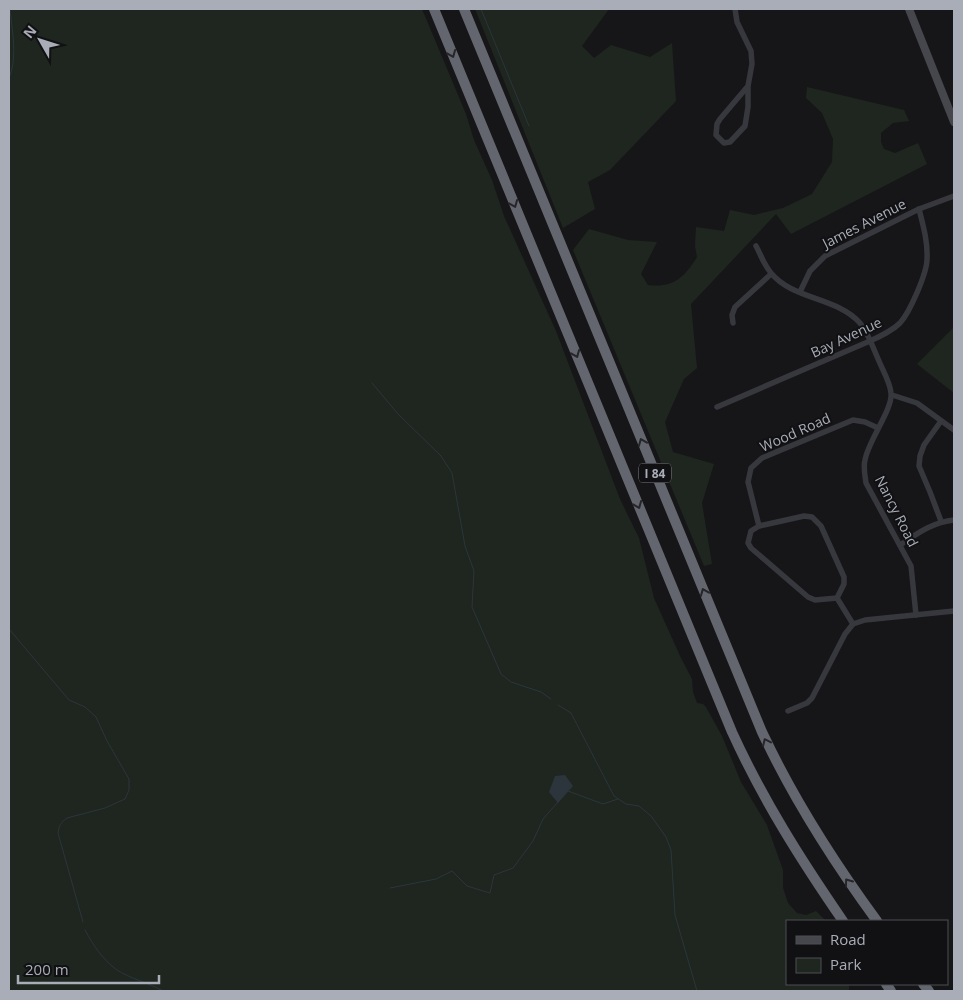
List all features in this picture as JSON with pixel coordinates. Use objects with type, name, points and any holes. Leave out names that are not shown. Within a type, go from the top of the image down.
[{"type":"highway","name":"I 84","points":[[434,9],[732,732],[754,779],[778,822],[842,920]]},
{"type":"highway","name":"I 84","points":[[464,9],[762,732],[787,783],[811,825],[876,920]]},
{"type":"main road","points":[[909,9],[954,121]]},
{"type":"street","points":[[735,9],[737,22],[752,52],[752,64],[748,86],[748,107],[744,126],[730,142],[724,143],[716,135],[717,124],[748,86]]},
{"type":"street","name":"James Avenue","points":[[800,292],[810,271],[825,256],[919,209],[954,196]]},
{"type":"street","name":"Bay Avenue","points":[[717,408],[870,341],[890,331],[901,322],[912,306],[928,261],[926,238],[919,209]]},
{"type":"street","points":[[756,246],[771,274],[785,285],[844,310],[860,324],[870,341],[890,386],[892,395],[917,403],[954,430]]},
{"type":"street","points":[[733,323],[732,315],[735,307],[771,274]]},
{"type":"street","name":"Nancy Road","points":[[892,395],[865,458],[864,469],[866,483],[910,566],[916,615]]},
{"type":"street","name":"Wood Road","points":[[758,526],[748,482],[752,468],[762,458],[853,420],[865,422],[878,428]]},
{"type":"street","points":[[940,521],[919,466],[924,445],[941,421]]},
{"type":"street","points":[[804,516],[812,518],[821,526],[844,577],[844,584],[837,598],[815,600],[808,597],[751,548],[748,543],[751,532],[758,526],[804,516]]},
{"type":"street","points":[[900,545],[929,526],[940,521],[954,520]]},
{"type":"street","points":[[837,598],[852,624]]},
{"type":"street","points":[[788,711],[807,703],[812,698],[852,624],[865,620],[954,611]]},
{"type":"green space","points":[[9,9],[422,9],[466,114],[474,140],[492,180],[504,216],[556,331],[620,499],[639,538],[654,598],[692,679],[693,692],[697,703],[703,704],[706,707],[722,736],[741,782],[767,825],[783,870],[783,888],[788,903],[797,913],[806,915],[816,911],[825,920],[786,920],[786,985],[849,985],[849,991],[9,991]]},
{"type":"green space","points":[[475,9],[609,9],[582,46],[594,58],[611,45],[650,57],[672,43],[676,101],[610,170],[588,182],[595,209],[563,228]]},
{"type":"green space","points":[[807,87],[904,110],[909,121],[893,123],[881,133],[881,142],[884,149],[895,153],[918,143],[927,164],[791,234],[776,214],[691,304],[697,368],[684,379],[665,422],[673,452],[714,464],[702,503],[712,564],[704,566],[573,250],[589,229],[628,240],[657,242],[641,274],[648,285],[664,285],[682,276],[697,257],[695,246],[696,227],[724,231],[730,210],[754,215],[783,208],[812,194],[832,162],[833,139],[822,113],[806,98]]},
{"type":"green space","points":[[953,328],[954,330],[954,393],[917,364]]},
{"type":"shaded area","points":[[565,775],[573,786],[558,803],[549,792],[555,776]]},
{"type":"waterway","points":[[9,78],[14,53],[10,9]]},
{"type":"waterway","points":[[481,9],[529,126]]},
{"type":"waterway","points":[[372,383],[398,414],[441,456],[452,473],[465,546],[474,571],[472,607],[501,674],[511,682],[541,692],[551,699]]},
{"type":"waterway","points":[[9,629],[69,700],[85,707],[96,717],[107,741],[129,779],[129,790],[125,799],[105,808],[67,818],[59,828],[58,833],[83,922]]},
{"type":"waterway","points":[[558,705],[571,713],[614,796],[626,804],[639,806],[651,816],[666,837],[671,850],[675,915],[697,991]]},
{"type":"waterway","points":[[568,791],[603,804],[618,799]]},
{"type":"waterway","points":[[390,888],[436,879],[452,871],[467,886],[490,893],[494,875],[513,868],[533,841],[543,819],[558,802]]},
{"type":"waterway","points":[[85,930],[99,952],[117,970],[163,991]]}]
